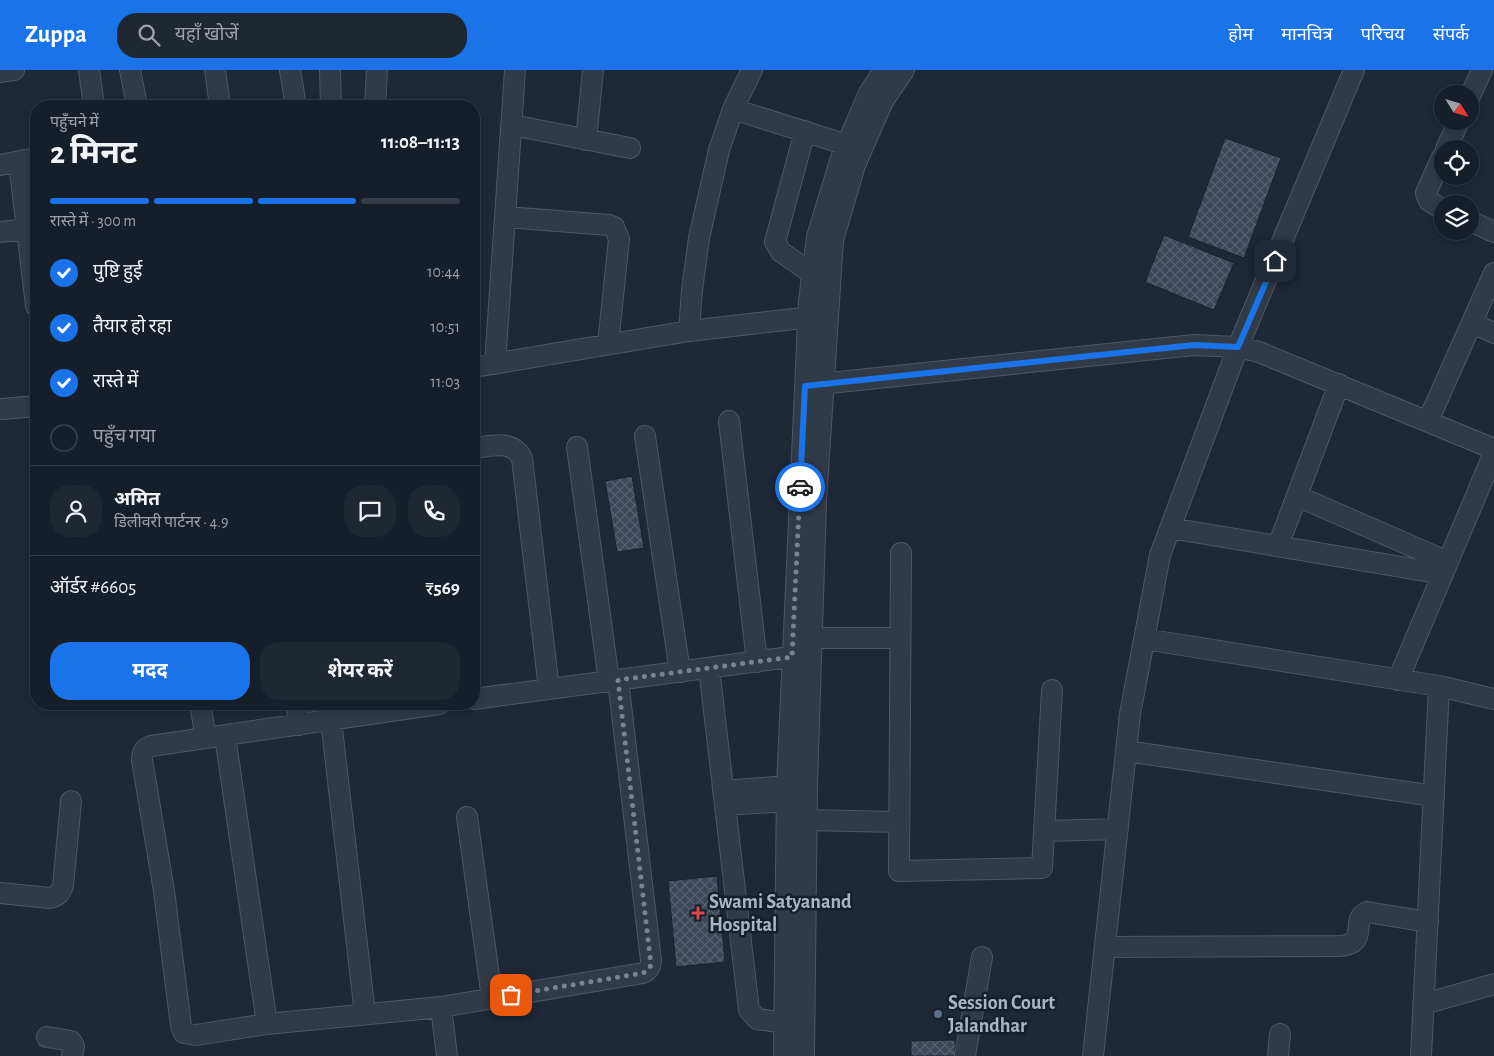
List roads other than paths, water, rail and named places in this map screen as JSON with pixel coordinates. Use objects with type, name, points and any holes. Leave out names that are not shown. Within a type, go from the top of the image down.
[{"type":"street","points":[[0,72],[14,70]]},
{"type":"street","points":[[89,70],[93,100]]},
{"type":"street","points":[[130,70],[136,100]]},
{"type":"street","points":[[215,70],[219,100]]},
{"type":"street","points":[[290,70],[295,100]]},
{"type":"street","points":[[330,70],[331,100]]},
{"type":"street","points":[[375,100],[377,70]]},
{"type":"street","points":[[495,364],[515,70]]},
{"type":"street","points":[[586,140],[593,70]]},
{"type":"street","points":[[688,331],[699,238],[720,150],[733,109],[752,70]]},
{"type":"street","points":[[818,317],[813,274],[817,237],[847,145],[869,93],[884,70]]},
{"type":"street","points":[[784,1056],[784,1024],[796,954],[806,820],[806,650],[814,385],[818,317],[833,240],[855,165],[883,102],[904,70]]},
{"type":"street","points":[[1093,1056],[1130,714],[1160,555],[1238,347],[1354,70]]},
{"type":"street","points":[[1475,85],[1482,70]]},
{"type":"street","points":[[733,109],[847,145]]},
{"type":"street","points":[[512,125],[630,148]]},
{"type":"street","points":[[805,131],[775,242],[781,252],[813,274]]},
{"type":"street","points":[[19,162],[30,223]]},
{"type":"street","points":[[1434,174],[1426,193],[1429,201],[1434,204]]},
{"type":"street","points":[[506,217],[609,225],[614,228],[619,239],[608,344]]},
{"type":"street","points":[[1479,225],[1494,232]]},
{"type":"street","points":[[0,232],[30,229]]},
{"type":"street","points":[[1428,421],[1494,273]]},
{"type":"street","points":[[480,366],[688,331],[818,317]]},
{"type":"street","points":[[1472,323],[1494,333]]},
{"type":"street","points":[[814,385],[1194,345],[1238,347],[1259,352],[1494,449]]},
{"type":"street","points":[[1278,546],[1339,384]]},
{"type":"street","points":[[804,1056],[787,794],[806,650],[816,502],[814,385]]},
{"type":"street","points":[[1,404],[30,406]]},
{"type":"street","points":[[729,421],[757,662]]},
{"type":"street","points":[[645,436],[680,672]]},
{"type":"street","points":[[480,447],[503,445],[512,447],[518,451],[522,458],[548,689]]},
{"type":"street","points":[[398,710],[151,746],[145,749],[142,754],[164,891],[181,1026],[184,1033],[196,1035],[267,1024],[440,1007],[643,973],[648,970],[651,965],[613,681],[577,447]]},
{"type":"street","points":[[1398,680],[1494,453]]},
{"type":"street","points":[[1296,496],[1445,568]]},
{"type":"street","points":[[1170,528],[1278,546],[1445,568]]},
{"type":"street","points":[[901,553],[899,871],[1042,868],[1052,690]]},
{"type":"street","points":[[480,698],[757,662],[806,650],[900,638]]},
{"type":"street","points":[[1144,639],[1439,686],[1494,698]]},
{"type":"street","points":[[710,668],[749,1010],[757,1019],[784,1024]]},
{"type":"street","points":[[1421,1056],[1439,686]]},
{"type":"street","points":[[203,710],[216,737],[267,1024]]},
{"type":"street","points":[[297,710],[299,725]]},
{"type":"street","points":[[331,720],[365,1014]]},
{"type":"street","points":[[1126,751],[1434,796]]},
{"type":"street","points":[[724,798],[787,794]]},
{"type":"street","points":[[0,894],[50,898],[57,896],[61,892],[71,801]]},
{"type":"street","points":[[467,817],[492,998]]},
{"type":"street","points":[[806,820],[898,822]]},
{"type":"street","points":[[1044,831],[1118,829]]},
{"type":"street","points":[[1105,947],[1339,946],[1352,944],[1356,941],[1360,918],[1367,912],[1428,922]]},
{"type":"street","points":[[965,1056],[982,957]]},
{"type":"street","points":[[1424,1004],[1494,984]]},
{"type":"street","points":[[440,1007],[447,1056]]},
{"type":"street","points":[[1278,1056],[1280,1034]]},
{"type":"street","points":[[47,1037],[71,1041],[74,1046],[72,1056]]},
{"type":"place","name":"Swami Satyanand Hospital","points":[[698,913]]},
{"type":"place","name":"Session Court Jalandhar","points":[[938,1014]]}]
